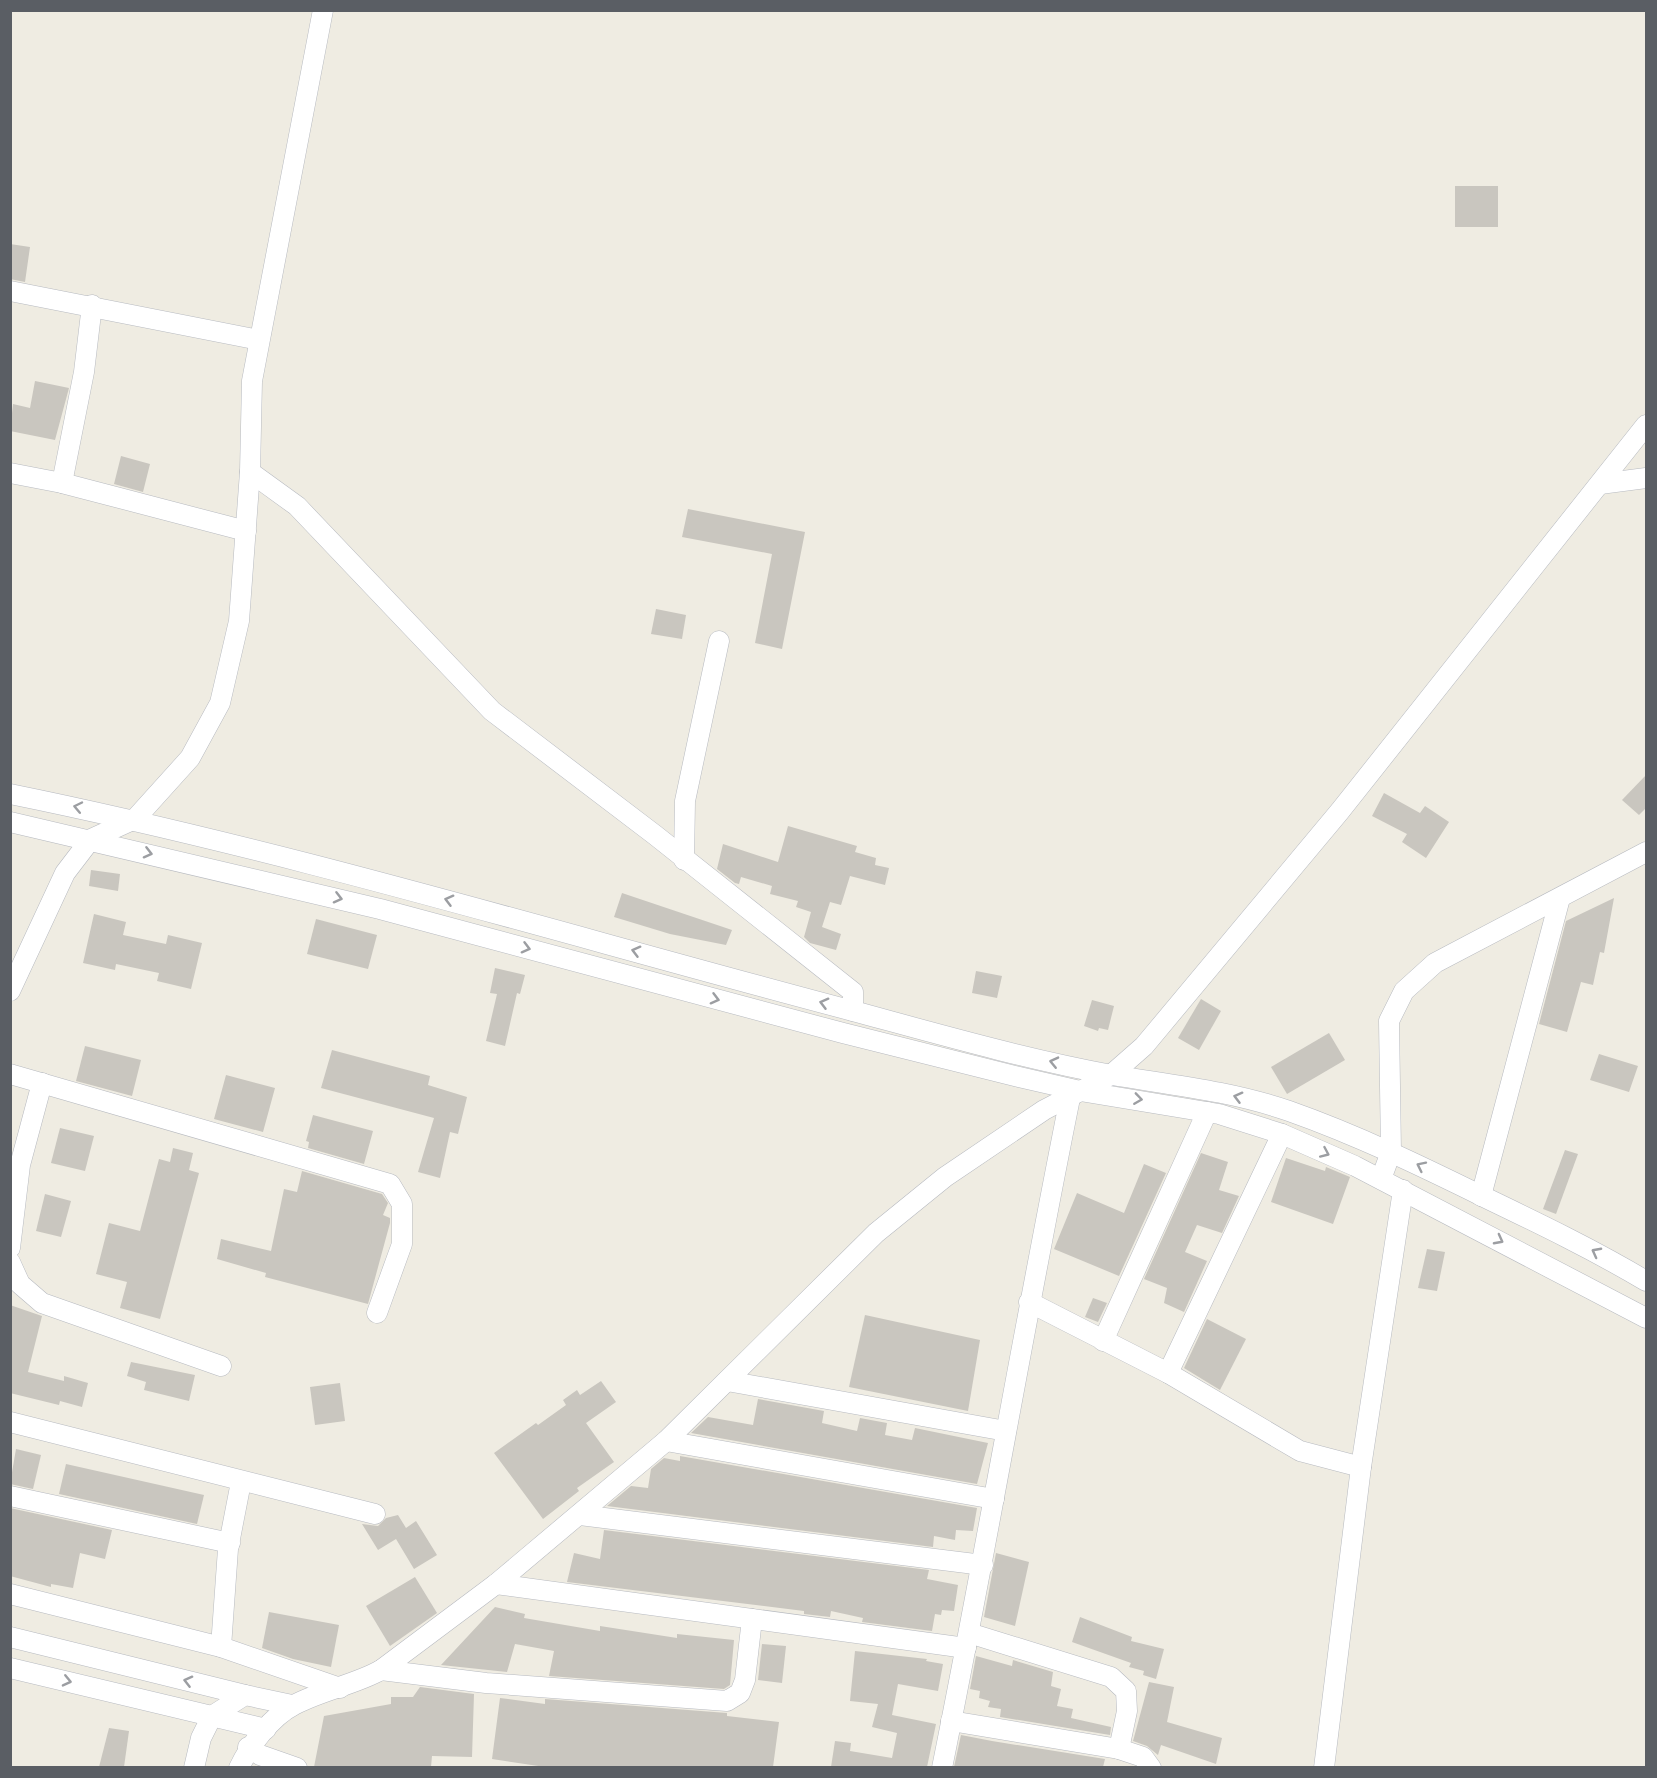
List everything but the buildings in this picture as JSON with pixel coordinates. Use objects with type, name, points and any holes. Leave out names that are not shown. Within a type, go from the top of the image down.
[{"type":"street","points":[[10,991],[65,873],[91,839],[135,819],[190,758],[220,703],[239,621],[250,472],[252,381],[323,10]]},
{"type":"street","points":[[10,291],[92,305],[259,340]]},
{"type":"street","points":[[62,483],[84,372],[92,305]]},
{"type":"street","points":[[239,1767],[248,1747],[292,1705],[362,1681],[381,1670],[496,1584],[580,1515],[666,1441],[876,1233],[945,1177],[1044,1110],[1111,1075],[1144,1046],[1175,1012],[1347,801],[1647,425]]},
{"type":"street","points":[[250,472],[297,506],[492,711],[655,835],[853,992],[853,1011]]},
{"type":"street","points":[[10,473],[62,483],[246,531]]},
{"type":"street","points":[[1600,484],[1647,478]]},
{"type":"street","points":[[684,860],[685,801],[719,641]]},
{"type":"street","points":[[10,794],[135,819],[383,881],[853,1011],[1111,1075],[1214,1091],[1276,1108],[1391,1152],[1597,1252],[1647,1281]]},
{"type":"street","points":[[10,822],[91,839],[380,909],[1075,1094],[1207,1112],[1282,1134],[1404,1190],[1647,1318]]},
{"type":"street","points":[[1381,1179],[1391,1152],[1389,1021],[1404,991],[1435,963],[1647,852]]},
{"type":"street","points":[[1481,1196],[1560,898]]},
{"type":"street","points":[[10,1074],[390,1184],[402,1204],[402,1244],[377,1313]]},
{"type":"street","points":[[10,1248],[20,1165],[42,1083]]},
{"type":"street","points":[[942,1767],[983,1565],[1029,1302],[1075,1094]]},
{"type":"street","points":[[1103,1341],[1207,1112]]},
{"type":"street","points":[[1168,1373],[1282,1134]]},
{"type":"street","points":[[1324,1767],[1361,1467],[1404,1190]]},
{"type":"street","points":[[10,1262],[20,1284],[42,1303],[221,1366]]},
{"type":"street","points":[[1029,1302],[1168,1373],[1300,1450],[1361,1467]]},
{"type":"street","points":[[727,1381],[1006,1431]]},
{"type":"street","points":[[10,1422],[375,1514]]},
{"type":"street","points":[[666,1441],[994,1499]]},
{"type":"street","points":[[221,1647],[230,1543],[241,1482]]},
{"type":"street","points":[[10,1496],[230,1543]]},
{"type":"street","points":[[580,1515],[983,1565]]},
{"type":"street","points":[[496,1584],[752,1619],[968,1640],[1101,1673],[1117,1682],[1126,1691],[1128,1699],[1119,1749]]},
{"type":"street","points":[[10,1594],[221,1647],[340,1688]]},
{"type":"street","points":[[381,1670],[486,1683],[727,1701],[740,1693],[745,1680],[752,1619]]},
{"type":"street","points":[[10,1637],[292,1705]]},
{"type":"street","points":[[10,1668],[266,1728]]},
{"type":"street","points":[[194,1767],[201,1738],[212,1716],[245,1695]]},
{"type":"street","points":[[951,1721],[1119,1749],[1143,1756],[1151,1767]]},
{"type":"street","points":[[248,1747],[260,1755],[297,1767]]}]
